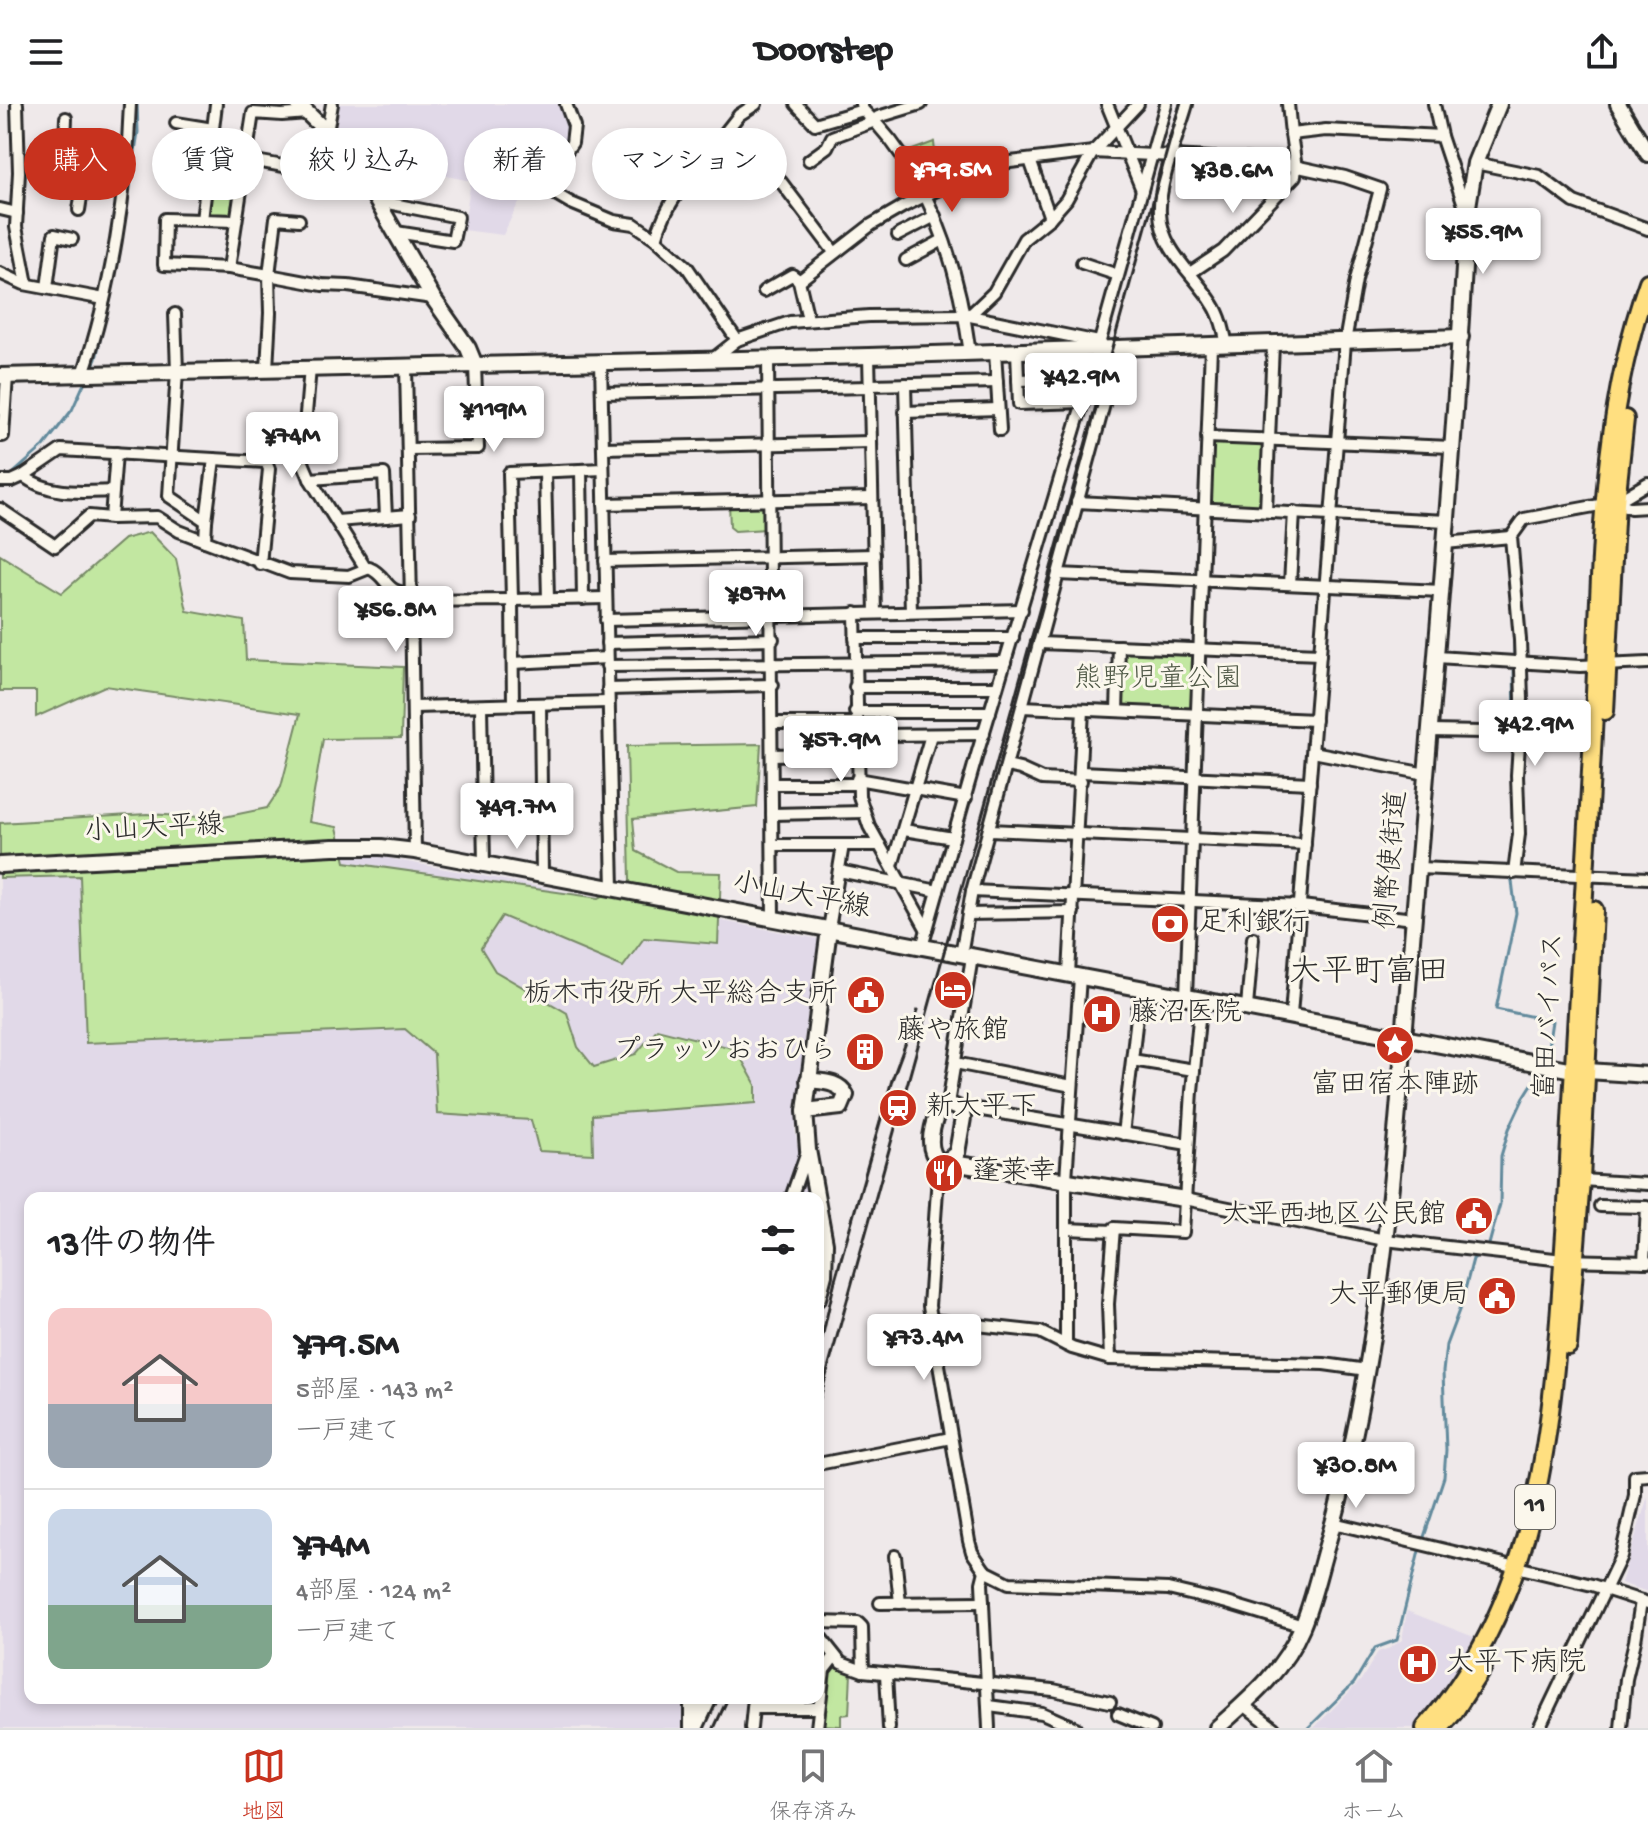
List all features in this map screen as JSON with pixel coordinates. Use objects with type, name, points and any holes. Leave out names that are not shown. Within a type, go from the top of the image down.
[{"type":"main road","name":"富田バイパス","points":[[1440,1728],[1454,1712],[1489,1656],[1543,1512],[1556,1449],[1617,400],[1632,333],[1648,282]]},
{"type":"main road","name":"富田バイパス","points":[[1610,503],[1628,400],[1648,318]]},
{"type":"main road","name":"富田バイパス","points":[[1591,875],[1593,734],[1602,664]]},
{"type":"main road","name":"富田バイパス","points":[[1569,1260],[1581,1180],[1580,1071]]},
{"type":"main road","name":"富田バイパス","points":[[1425,1728],[1445,1704],[1489,1636],[1522,1569]]},
{"type":"street","points":[[17,104],[19,172],[16,227],[27,284]]},
{"type":"street","points":[[128,128],[130,104]]},
{"type":"street","points":[[213,128],[216,104]]},
{"type":"street","points":[[328,128],[332,104]]},
{"type":"street","points":[[566,104],[574,126],[572,143],[542,186],[614,221],[634,224],[656,239],[687,267],[737,340]]},
{"type":"street","points":[[729,128],[739,115],[756,104]]},
{"type":"street","points":[[796,104],[815,124],[862,107],[905,158],[935,216],[965,315],[970,353]]},
{"type":"street","points":[[809,160],[827,147],[832,137],[875,121],[878,117],[921,104]]},
{"type":"street","points":[[1107,104],[1142,190]]},
{"type":"street","points":[[713,359],[737,340],[808,319],[972,313],[994,292],[1024,239],[1066,200],[1093,152],[1138,104]]},
{"type":"street","points":[[922,947],[1083,402],[1166,104]]},
{"type":"street","points":[[1187,104],[1160,200],[1160,218],[1167,241],[1215,306],[1227,345]]},
{"type":"street","points":[[1434,104],[1441,136],[1467,213]]},
{"type":"street","name":"例幣使街道","points":[[1217,1728],[1275,1673],[1303,1626],[1351,1452],[1367,1370],[1385,1240],[1419,868],[1461,337],[1467,213],[1475,163],[1499,104]]},
{"type":"street","points":[[1618,104],[1648,154]]},
{"type":"street","points":[[1190,273],[1223,251],[1295,176],[1290,105]]},
{"type":"street","points":[[250,128],[253,113],[282,115],[302,108],[323,128]]},
{"type":"street","points":[[66,118],[66,128]]},
{"type":"street","points":[[176,123],[207,128]]},
{"type":"street","points":[[1291,134],[1326,130],[1441,136]]},
{"type":"street","points":[[800,281],[871,225],[926,194],[987,166],[1093,152],[1271,161],[1345,177],[1380,189],[1356,280],[1345,342],[1291,1015]]},
{"type":"street","points":[[1030,160],[1050,218]]},
{"type":"street","points":[[1475,163],[1539,176],[1574,202],[1648,229]]},
{"type":"street","points":[[787,190],[834,252]]},
{"type":"street","points":[[79,210],[81,200]]},
{"type":"street","points":[[83,374],[104,299],[119,200]]},
{"type":"street","points":[[202,220],[204,200]]},
{"type":"street","points":[[229,268],[238,200]]},
{"type":"street","points":[[656,239],[660,225],[675,200]]},
{"type":"street","points":[[378,201],[433,298],[468,348],[475,365],[478,448],[408,449]]},
{"type":"street","points":[[378,201],[458,217],[453,241],[396,232]]},
{"type":"street","points":[[0,209],[17,213]]},
{"type":"street","points":[[898,235],[935,216]]},
{"type":"street","points":[[267,369],[269,275],[276,218],[299,220]]},
{"type":"street","points":[[235,221],[165,219],[164,265],[229,268],[322,285],[433,298]]},
{"type":"street","points":[[47,288],[54,235],[72,239]]},
{"type":"street","points":[[906,260],[943,240]]},
{"type":"street","points":[[1082,263],[1118,275]]},
{"type":"street","points":[[0,273],[27,284],[104,299]]},
{"type":"street","points":[[764,291],[792,275],[800,281],[808,319]]},
{"type":"street","points":[[175,314],[177,371],[169,496],[206,521]]},
{"type":"street","points":[[965,315],[1119,349],[1461,337]]},
{"type":"street","points":[[1266,511],[1273,344]]},
{"type":"street","points":[[0,436],[3,436],[3,376],[869,356],[1098,346]]},
{"type":"street","points":[[1186,997],[1211,346]]},
{"type":"street","points":[[1119,349],[972,891],[955,1063],[954,1107],[963,1118],[951,1160],[929,1306],[931,1320],[969,1541],[972,1552],[985,1571],[1018,1585],[1147,1588],[1182,1592],[1303,1626]]},
{"type":"street","points":[[1017,351],[1019,404],[1083,402]]},
{"type":"street","points":[[995,352],[1000,430]]},
{"type":"street","points":[[869,356],[875,613]]},
{"type":"street","points":[[768,358],[773,639],[773,918]]},
{"type":"street","points":[[601,362],[613,889]]},
{"type":"street","points":[[406,367],[415,851]]},
{"type":"street","points":[[310,368],[302,460],[310,479],[366,569]]},
{"type":"street","points":[[1018,380],[1089,378]]},
{"type":"street","points":[[602,393],[997,382]]},
{"type":"street","points":[[905,384],[911,612]]},
{"type":"street","points":[[905,412],[998,409]]},
{"type":"street","points":[[1207,437],[1452,447]]},
{"type":"street","points":[[603,448],[871,442]]},
{"type":"street","points":[[0,481],[12,481],[23,476],[61,450],[266,462],[260,564]]},
{"type":"street","points":[[111,518],[116,453]]},
{"type":"street","points":[[205,541],[214,459]]},
{"type":"street","points":[[513,705],[509,473],[603,469]]},
{"type":"street","points":[[581,470],[583,599]]},
{"type":"street","points":[[545,472],[548,599]]},
{"type":"street","points":[[310,479],[384,474],[386,517]]},
{"type":"street","points":[[23,476],[58,492],[113,491]]},
{"type":"street","points":[[1514,873],[1519,834],[1522,699],[1511,537],[1524,519],[1610,503],[1648,483]]},
{"type":"street","points":[[604,504],[872,498]]},
{"type":"street","points":[[1077,502],[1447,521]]},
{"type":"street","points":[[1610,503],[1631,508],[1648,507]]},
{"type":"street","points":[[0,509],[55,546],[89,516],[157,517],[179,531],[290,573],[349,576],[366,569],[375,570],[388,588],[412,597],[512,600],[606,598]]},
{"type":"street","points":[[1290,584],[1294,512]]},
{"type":"street","points":[[337,521],[410,515]]},
{"type":"street","points":[[1445,543],[1511,537]]},
{"type":"street","points":[[605,561],[874,555]]},
{"type":"street","points":[[1058,574],[1442,591]]},
{"type":"street","points":[[606,620],[1022,610]]},
{"type":"street","points":[[855,613],[856,753],[864,812],[927,930]]},
{"type":"street","points":[[855,638],[1013,638]]},
{"type":"street","points":[[607,643],[773,639]]},
{"type":"street","points":[[1039,643],[1320,654]]},
{"type":"street","points":[[1117,711],[1119,646]]},
{"type":"street","points":[[1437,657],[1520,662],[1648,663]]},
{"type":"street","points":[[513,663],[1005,662]]},
{"type":"street","points":[[608,689],[773,685]]},
{"type":"street","points":[[855,687],[997,687]]},
{"type":"street","points":[[414,707],[608,702]]},
{"type":"street","points":[[540,704],[542,875]]},
{"type":"street","points":[[481,706],[484,864]]},
{"type":"street","points":[[1022,707],[1315,720]]},
{"type":"street","points":[[1066,1345],[1066,1179],[1075,976],[1073,895],[1083,710]]},
{"type":"street","points":[[773,723],[855,722],[990,712]]},
{"type":"street","points":[[855,722],[879,735],[984,734]]},
{"type":"street","points":[[1430,731],[1593,734]]},
{"type":"street","points":[[892,866],[931,735]]},
{"type":"street","points":[[1313,752],[1426,774]]},
{"type":"street","points":[[772,755],[856,753]]},
{"type":"street","points":[[1007,766],[1042,779],[1081,776],[1195,777],[1310,783]]},
{"type":"street","points":[[772,784],[858,781],[966,798]]},
{"type":"street","points":[[772,814],[864,812]]},
{"type":"street","points":[[904,830],[953,838]]},
{"type":"street","points":[[990,830],[1305,844]]},
{"type":"street","points":[[773,845],[880,845]]},
{"type":"street","points":[[816,1192],[805,1111],[843,845]]},
{"type":"street","name":"小山大平線","points":[[0,865],[333,847],[415,851],[1580,1071],[1648,1075]]},
{"type":"street","points":[[1419,868],[1648,878]]},
{"type":"street","points":[[839,871],[938,891]]},
{"type":"street","points":[[972,891],[1301,906],[1414,919]]},
{"type":"street","points":[[968,914],[1073,912]]},
{"type":"street","points":[[1247,1007],[1253,938]]},
{"type":"street","points":[[1110,1359],[1108,1304],[1114,1228],[1183,1232],[1201,999]]},
{"type":"street","points":[[1123,1134],[1138,1008]]},
{"type":"street","points":[[1132,1060],[1194,1070]]},
{"type":"street","points":[[955,1063],[1072,1086]]},
{"type":"street","points":[[805,1111],[841,1107],[846,1095],[843,1088],[836,1085],[808,1080]]},
{"type":"street","points":[[1188,1144],[954,1107],[938,1111],[930,1148],[934,1157],[1185,1199],[1385,1240],[1569,1260],[1646,1262],[1647,1207],[1600,1206]]},
{"type":"street","points":[[793,1192],[808,1150]]},
{"type":"street","points":[[1581,1180],[1648,1184]]},
{"type":"street","points":[[1066,1229],[1114,1231]]},
{"type":"street","points":[[824,1238],[824,1275]]},
{"type":"street","points":[[931,1320],[1040,1332],[1066,1345],[1110,1359],[1324,1364],[1367,1370]]},
{"type":"street","points":[[824,1463],[951,1438]]},
{"type":"street","points":[[1539,1728],[1621,1556],[1635,1495],[1635,1476],[1648,1475]]},
{"type":"street","points":[[1333,1523],[1592,1585],[1645,1602],[1626,1679],[1621,1728]]},
{"type":"street","points":[[895,1556],[900,1603]]},
{"type":"street","points":[[985,1571],[982,1583],[989,1728]]},
{"type":"street","points":[[880,1603],[983,1602]]},
{"type":"street","points":[[824,1622],[858,1623],[862,1627],[863,1671]]},
{"type":"street","points":[[824,1643],[834,1657],[848,1668],[1053,1690],[1110,1702]]},
{"type":"street","points":[[824,1670],[834,1657]]},
{"type":"street","points":[[886,1674],[889,1728]]},
{"type":"street","points":[[692,1704],[693,1728]]},
{"type":"street","points":[[693,1728],[706,1704]]},
{"type":"street","points":[[751,1728],[754,1704]]},
{"type":"street","points":[[767,1704],[819,1708]]},
{"type":"street","points":[[817,1728],[820,1704]]},
{"type":"street","points":[[1244,1705],[1274,1728]]},
{"type":"street","points":[[989,1706],[1042,1713],[1076,1728]]},
{"type":"street","points":[[1118,1714],[1152,1728]]},
{"type":"shaded area","points":[[335,104],[559,104],[569,127],[464,128],[464,180],[448,176],[448,128],[332,128],[330,125]]},
{"type":"shaded area","points":[[468,200],[522,200],[503,235],[463,230]]},
{"type":"shaded area","points":[[309,856],[376,856],[819,939],[795,1131],[806,1192],[24,1192],[24,1704],[692,1704],[681,1728],[0,1728],[0,877]]},
{"type":"shaded area","points":[[1648,1496],[1648,1592],[1621,1583]]},
{"type":"shaded area","name":"大平下病院","points":[[1407,1611],[1479,1639],[1434,1710],[1417,1728],[1314,1728],[1361,1680],[1378,1652],[1402,1640]]},
{"type":"green space","points":[[934,142],[938,184],[925,187],[904,153]]},
{"type":"green space","points":[[208,200],[233,200],[230,216],[206,213]]},
{"type":"green space","points":[[1212,441],[1266,443],[1263,506],[1209,503]]},
{"type":"green space","points":[[729,503],[766,505],[766,529],[735,531],[730,527]]},
{"type":"green space","points":[[150,532],[176,559],[187,611],[244,621],[246,660],[403,667],[401,738],[323,739],[309,822],[337,827],[345,862],[599,898],[630,881],[627,746],[761,744],[757,807],[633,819],[636,851],[676,872],[721,873],[718,944],[644,938],[623,967],[502,916],[481,948],[495,971],[567,1013],[578,1047],[594,1067],[636,1054],[657,1029],[736,1049],[756,1085],[756,1103],[592,1115],[593,1154],[539,1151],[531,1120],[437,1114],[434,1054],[405,1029],[86,1043],[80,876],[0,878],[0,823],[147,814],[219,818],[267,808],[281,787],[300,714],[105,686],[36,717],[36,691],[0,691],[0,555],[62,593],[124,539]]},
{"type":"green space","name":"熊野児童公園","points":[[1123,651],[1194,653],[1194,705],[1190,709],[1121,707]]},
{"type":"green space","points":[[834,1667],[851,1673],[849,1714],[841,1715],[841,1726],[822,1725],[829,1669]]},
{"type":"waterway","points":[[125,215],[138,132],[137,104]]},
{"type":"waterway","points":[[91,370],[111,289]]},
{"type":"waterway","points":[[9,477],[44,446],[72,410],[87,377]]},
{"type":"waterway","points":[[1514,621],[1514,658]]},
{"type":"waterway","points":[[1514,665],[1515,730]]},
{"type":"waterway","points":[[1511,873],[1516,913],[1496,1009],[1552,1021],[1546,1060]]},
{"type":"waterway","points":[[1488,1248],[1500,1204],[1501,1156],[1509,1129],[1543,1067]]},
{"type":"waterway","points":[[1423,1540],[1444,1477],[1443,1372],[1446,1345],[1473,1259],[1478,1255]]},
{"type":"waterway","points":[[1308,1728],[1354,1683],[1375,1648],[1397,1640],[1420,1547]]},
{"type":"railway","points":[[824,1383],[1180,104]]},
{"type":"railway","points":[[824,1329],[892,1080],[918,1010]]},
{"type":"railway","points":[[714,1728],[725,1704]]},
{"type":"place","name":"足利銀行","points":[[1170,924]]},
{"type":"place","name":"藤や旅館","points":[[953,990]]},
{"type":"place","name":"栃木市役所 大平総合支所","points":[[866,995]]},
{"type":"place","name":"藤沼医院","points":[[1102,1014]]},
{"type":"place","name":"富田宿本陣跡","points":[[1395,1045]]},
{"type":"place","name":"プラッツおおひら","points":[[865,1052]]},
{"type":"place","name":"新大平下","points":[[898,1108]]},
{"type":"place","name":"蓬莱幸","points":[[944,1173]]},
{"type":"place","name":"大平西地区公民館","points":[[1474,1216]]},
{"type":"place","name":"大平郵便局","points":[[1497,1296]]},
{"type":"place","name":"大平下病院","points":[[1418,1664]]},
{"type":"district","name":"大平町富田","points":[[1369,974]]}]
